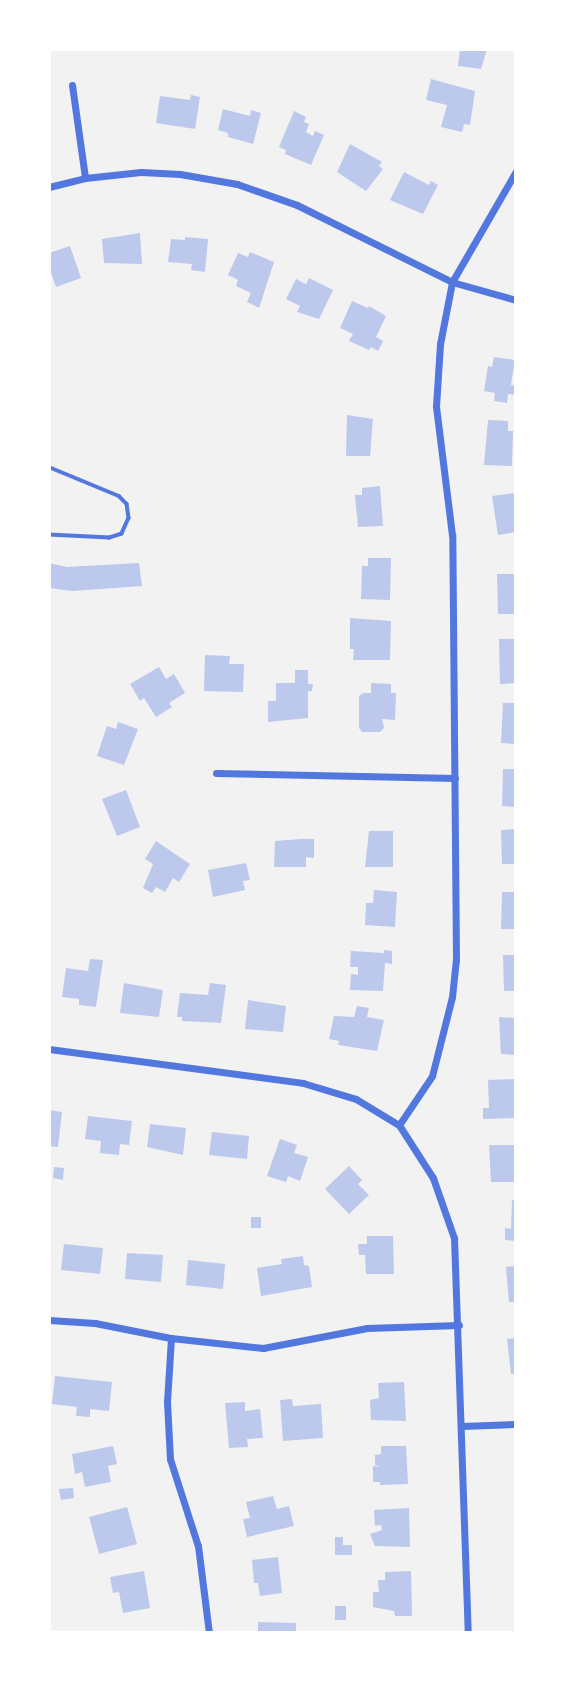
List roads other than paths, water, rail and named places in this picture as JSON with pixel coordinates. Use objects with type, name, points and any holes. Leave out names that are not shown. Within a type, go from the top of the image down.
[{"type":"street","points":[[72,85],[85,178]]},
{"type":"street","points":[[399,1125],[432,1076],[453,997],[456,960],[452,535],[436,406],[440,344],[452,282],[516,171]]},
{"type":"street","points":[[49,187],[85,178],[141,172],[180,174],[237,184],[298,205],[452,282],[516,300]]},
{"type":"street","points":[[216,773],[454,778]]},
{"type":"street","points":[[49,1049],[303,1083],[356,1099],[399,1125],[433,1178],[454,1238],[468,1633]]},
{"type":"street","points":[[49,1320],[95,1323],[170,1338],[263,1348],[367,1328],[458,1325]]},
{"type":"street","points":[[170,1338],[167,1402],[170,1459],[198,1546],[209,1633]]},
{"type":"street","points":[[462,1426],[516,1424]]},
{"type":"lane","points":[[49,467],[119,496],[127,504],[129,518],[122,534],[110,538],[49,535]]}]
